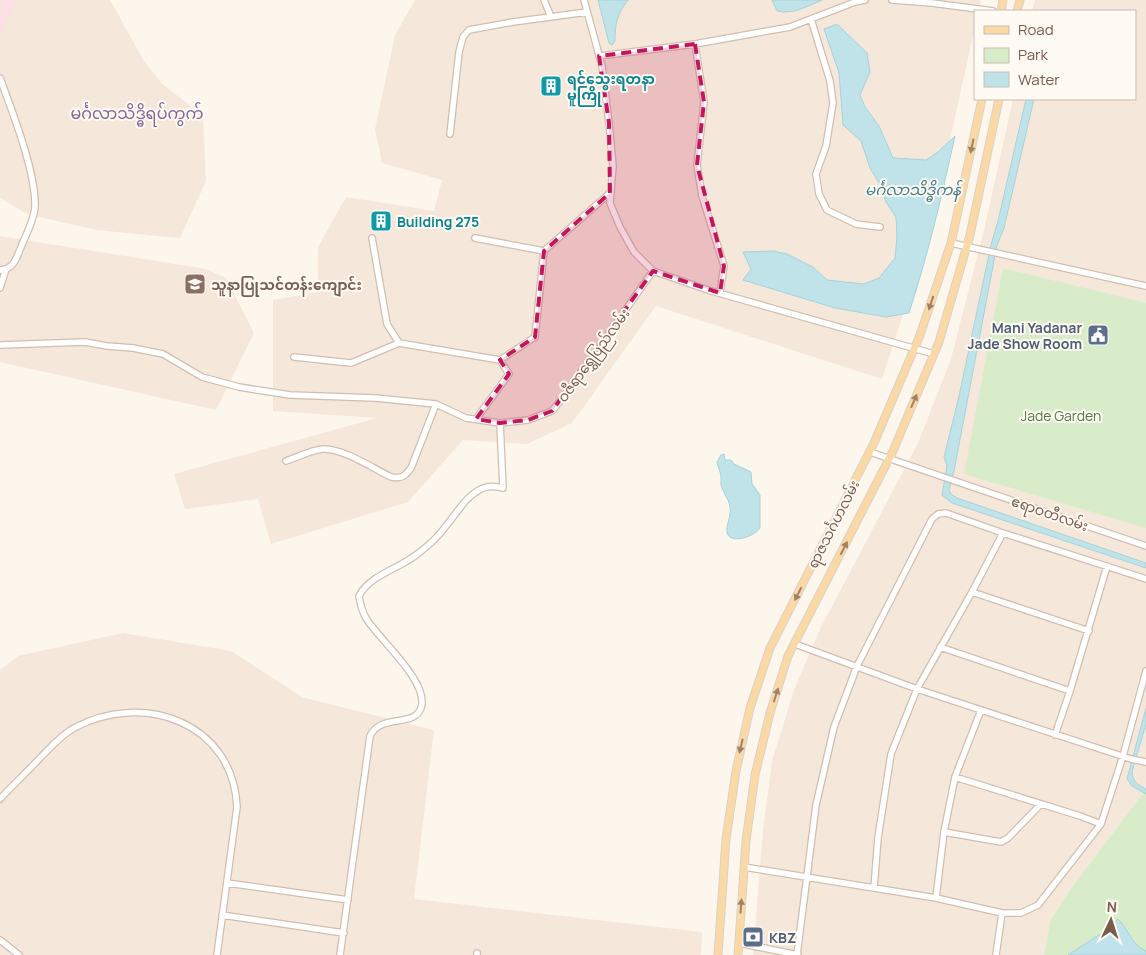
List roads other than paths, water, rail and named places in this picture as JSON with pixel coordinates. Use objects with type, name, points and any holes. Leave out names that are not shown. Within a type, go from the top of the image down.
[{"type":"main road","name":"ရာဇသင်္ဂဟလမ်း","points":[[718,955],[726,839],[736,771],[750,708],[770,648],[870,452],[914,349],[951,243],[982,100]]},
{"type":"main road","name":"ရာဇသင်္ဂဟလမ်း","points":[[738,955],[746,841],[756,775],[768,722],[788,656],[889,459],[939,342],[966,248],[999,100]]},
{"type":"street","points":[[544,0],[551,17]]},
{"type":"street","points":[[584,0],[599,56],[608,114],[612,157],[610,203],[620,227],[634,252],[653,271],[720,293],[934,354]]},
{"type":"street","points":[[599,56],[695,44],[790,27],[854,1],[865,0]]},
{"type":"street","points":[[892,0],[986,10]]},
{"type":"street","points":[[450,134],[459,52],[463,36],[469,30],[587,12]]},
{"type":"street","points":[[811,19],[830,81],[833,103],[826,146],[816,174],[819,194],[827,210],[856,224],[880,227]]},
{"type":"street","points":[[695,44],[704,102],[696,165],[702,196],[724,266],[720,293]]},
{"type":"street","points":[[0,78],[26,160],[34,192],[35,209],[14,265],[3,270],[0,288]]},
{"type":"street","points":[[294,357],[351,363],[399,343],[500,360],[536,337],[544,251],[610,193]]},
{"type":"street","points":[[372,238],[387,324],[399,343]]},
{"type":"street","points":[[475,238],[544,251]]},
{"type":"street","points":[[951,243],[966,248],[1146,286]]},
{"type":"street","name":"ဝဇီရာရွှေပြည်လမ်း","points":[[0,345],[85,342],[133,348],[163,354],[202,377],[240,387],[290,395],[375,398],[436,404],[466,418],[500,423],[528,420],[552,411],[653,271]]},
{"type":"street","points":[[476,419],[509,374],[500,360]]},
{"type":"street","points":[[286,461],[317,450],[326,449],[346,455],[392,477],[399,478],[405,476],[411,468],[436,404]]},
{"type":"street","points":[[340,955],[370,736],[373,730],[380,725],[395,720],[412,719],[418,714],[422,706],[421,696],[415,682],[366,618],[359,596],[367,585],[416,556],[432,542],[459,508],[481,488],[490,486],[503,488],[500,423]]},
{"type":"street","points":[[870,452],[889,459]]},
{"type":"street","name":"ဧရာဝတီလမ်း","points":[[889,459],[1146,546]]},
{"type":"street","points":[[739,943],[798,955],[816,805],[834,727],[857,666],[932,519],[938,514],[946,513],[1146,579]]},
{"type":"street","points":[[874,888],[878,838],[890,754],[917,689],[972,592],[1002,533]]},
{"type":"street","points":[[1055,735],[1089,631],[1107,566]]},
{"type":"street","points":[[972,592],[1089,631]]},
{"type":"street","points":[[795,644],[917,689],[1055,735],[1146,762]]},
{"type":"street","points":[[940,647],[1070,691]]},
{"type":"street","points":[[744,867],[936,898],[1002,913],[1021,913],[1038,905],[1101,824],[1123,756],[1146,672]]},
{"type":"street","points":[[936,898],[944,832],[955,777],[981,710]]},
{"type":"street","points":[[0,799],[62,736],[74,728],[111,714],[134,713],[160,716],[186,724],[204,736],[220,754],[230,770],[236,790],[237,806],[217,955]]},
{"type":"street","points":[[955,777],[1101,824]]},
{"type":"street","points":[[944,832],[1001,842],[1008,838],[1041,804]]},
{"type":"street","points":[[227,883],[348,900]]},
{"type":"street","points":[[996,955],[1002,913]]},
{"type":"street","points":[[222,915],[344,933]]},
{"type":"street","points":[[0,940],[19,955]]},
{"type":"water","points":[[598,0],[628,0],[619,15],[616,24],[615,41],[612,45],[609,43]]},
{"type":"water","points":[[772,0],[822,0],[800,9],[783,12],[777,11]]},
{"type":"water","name":"မင်္ဂလာသိဒ္ဓိကန်","points":[[837,24],[867,53],[870,72],[860,95],[865,107],[879,126],[893,158],[926,160],[955,136],[934,225],[909,313],[886,317],[835,308],[743,280],[751,269],[743,252],[773,251],[787,254],[813,267],[827,280],[864,284],[879,278],[895,258],[896,217],[886,202],[879,183],[870,168],[861,141],[843,125],[839,73],[824,29]]},
{"type":"water","points":[[1026,100],[1034,100],[1004,228],[997,245],[949,490],[957,498],[1146,563],[1146,568],[952,503],[942,495],[947,466],[944,457]]},
{"type":"water","points":[[724,454],[725,460],[731,460],[734,464],[751,472],[752,484],[760,495],[760,528],[745,538],[731,538],[727,532],[730,507],[721,485],[721,475],[717,462],[721,455]]},
{"type":"water","points":[[1146,708],[1146,724],[1132,772],[1136,783],[1146,789],[1146,794],[1132,786],[1127,779]]},
{"type":"water","points":[[1118,919],[1133,941],[1146,951],[1146,955],[1068,955],[1108,929]]},
{"type":"place","name":"ရင်သွေးရတနာ မူကြို","points":[[551,86]]},
{"type":"place","name":"Building 275","points":[[381,221]]},
{"type":"place","name":"သူနာပြုသင်တန်းကျောင်း","points":[[195,284]]},
{"type":"place","name":"Mani Yadanar Jade Show Room","points":[[1098,335]]},
{"type":"place","name":"KBZ","points":[[753,937]]},
{"type":"district","name":"မင်္ဂလာသိဒ္ဓိရပ်ကွက်","points":[[137,113]]},
{"type":"park label","name":"Jade Garden","points":[[1061,415]]}]
